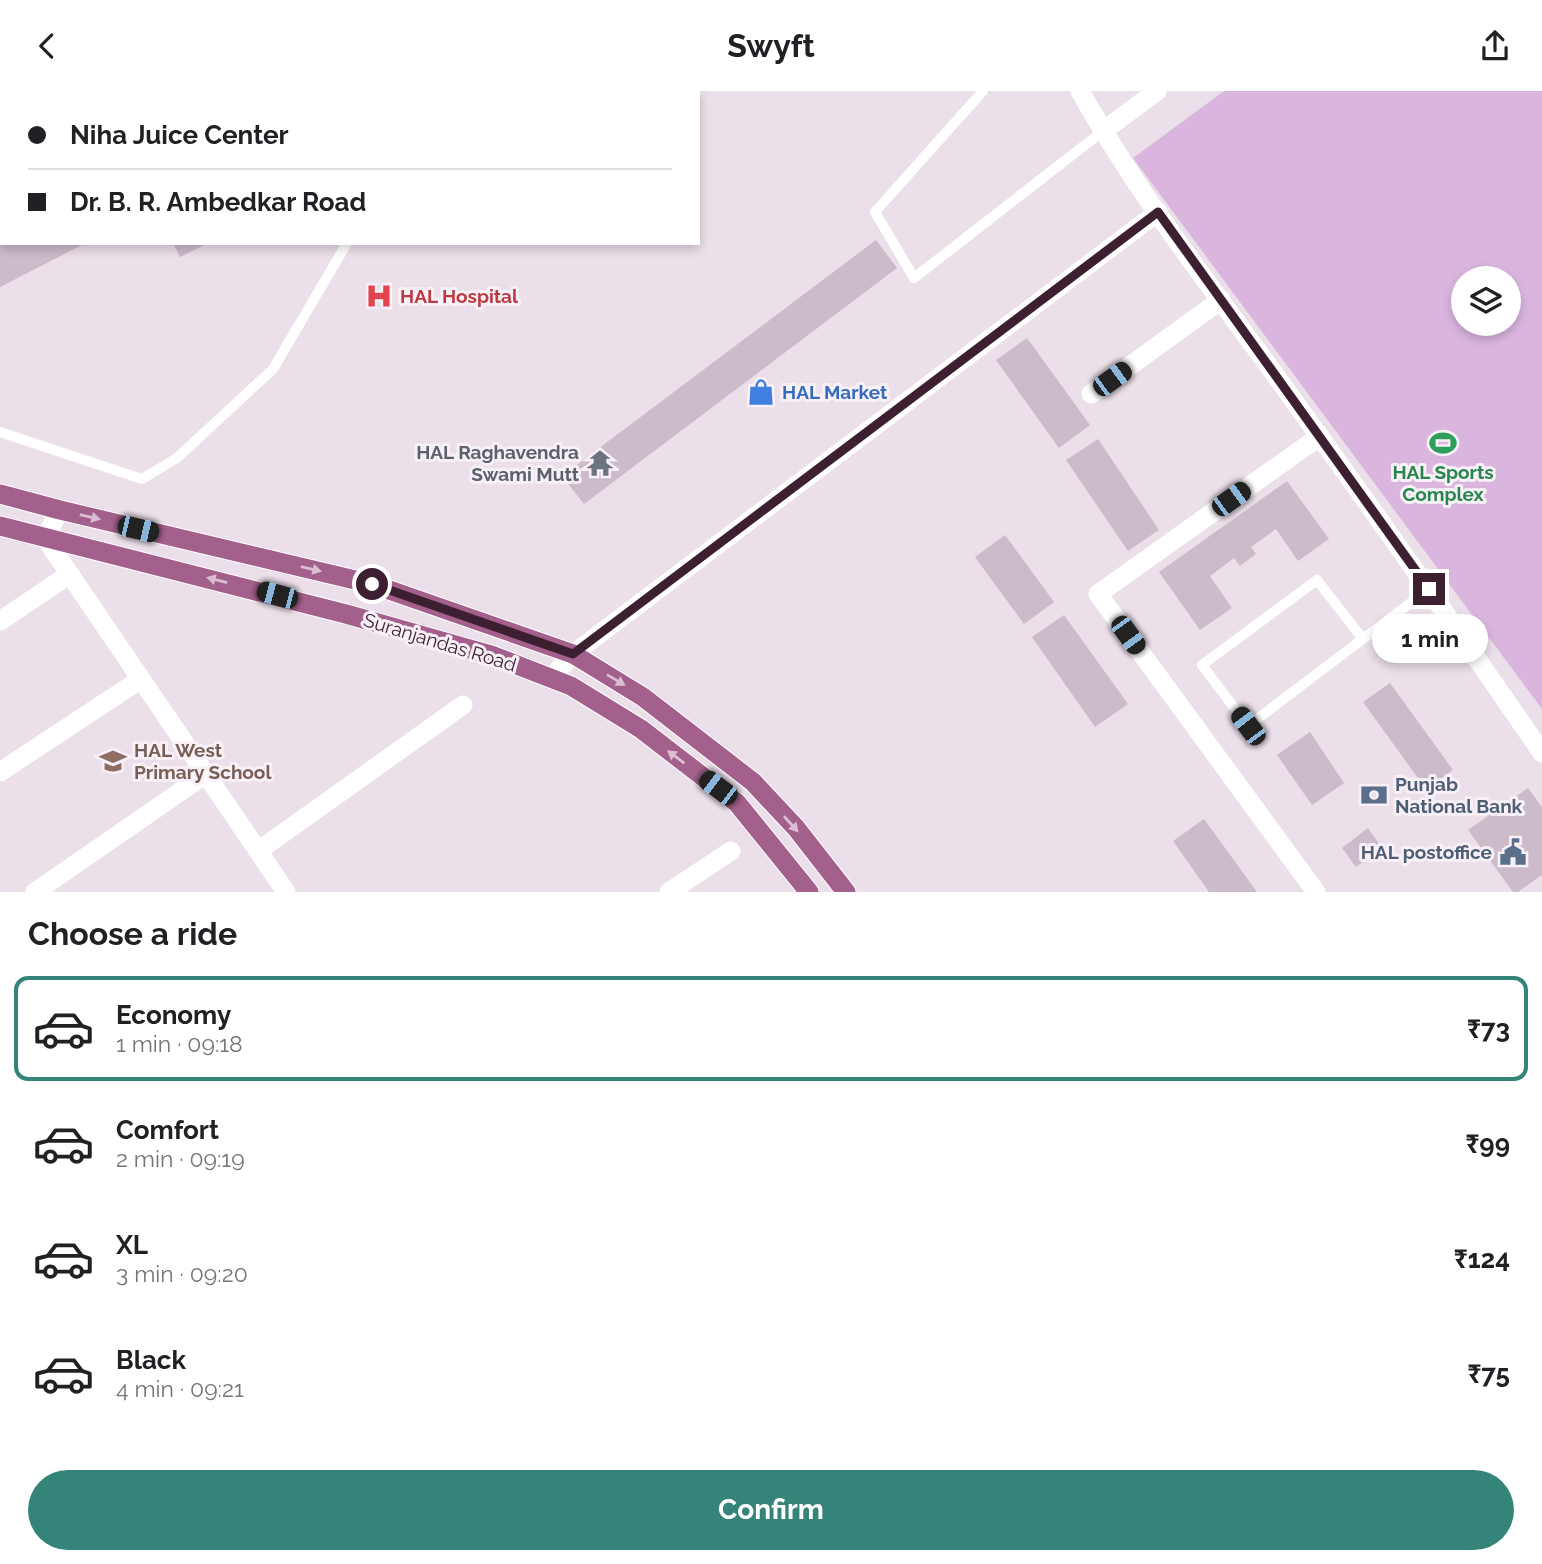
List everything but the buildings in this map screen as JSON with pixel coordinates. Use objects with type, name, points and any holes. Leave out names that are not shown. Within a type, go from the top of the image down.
[{"type":"main road","name":"Suranjandas Road","points":[[0,494],[372,584],[573,654],[643,697],[752,782],[796,828],[846,892]]},
{"type":"main road","name":"Suranjandas Road","points":[[0,526],[346,614],[494,656],[571,686],[640,729],[737,803],[809,892]]},
{"type":"street","points":[[1080,91],[1103,131],[1158,212],[1429,589],[1542,753]]},
{"type":"street","points":[[1103,131],[1157,91]]},
{"type":"street","points":[[551,678],[573,654],[1158,212]]},
{"type":"street","points":[[1091,394],[1221,300]]},
{"type":"street","points":[[1317,892],[1098,594],[1320,436]]},
{"type":"street","points":[[60,510],[45,538],[286,892]]},
{"type":"street","points":[[0,621],[70,574]]},
{"type":"street","points":[[0,772],[141,679]]},
{"type":"street","points":[[258,851],[463,705]]},
{"type":"street","points":[[35,892],[206,774]]},
{"type":"street","points":[[669,892],[731,851]]},
{"type":"lane","points":[[983,91],[875,212],[914,278],[1103,131]]},
{"type":"lane","points":[[0,432],[142,479],[177,458],[273,369],[346,245]]},
{"type":"lane","points":[[1363,639],[1317,580],[1202,665],[1248,726],[1363,639],[1429,589]]},
{"type":"shaded area","name":"HAL Sports Complex","points":[[1224,91],[1542,91],[1542,709],[1133,158]]},
{"type":"place","name":"HAL Hospital","points":[[379,296]]},
{"type":"place","name":"HAL Market","points":[[761,392]]},
{"type":"place","name":"HAL Sports Complex","points":[[1443,443]]},
{"type":"place","name":"HAL Raghavendra Swami Mutt","points":[[600,463]]},
{"type":"place","name":"HAL West Primary School","points":[[113,761]]},
{"type":"place","name":"Punjab National Bank","points":[[1374,795]]},
{"type":"place","name":"HAL postoffice","points":[[1513,852]]},
{"type":"route","points":[[372,584],[573,654],[1158,212],[1429,589]]}]
